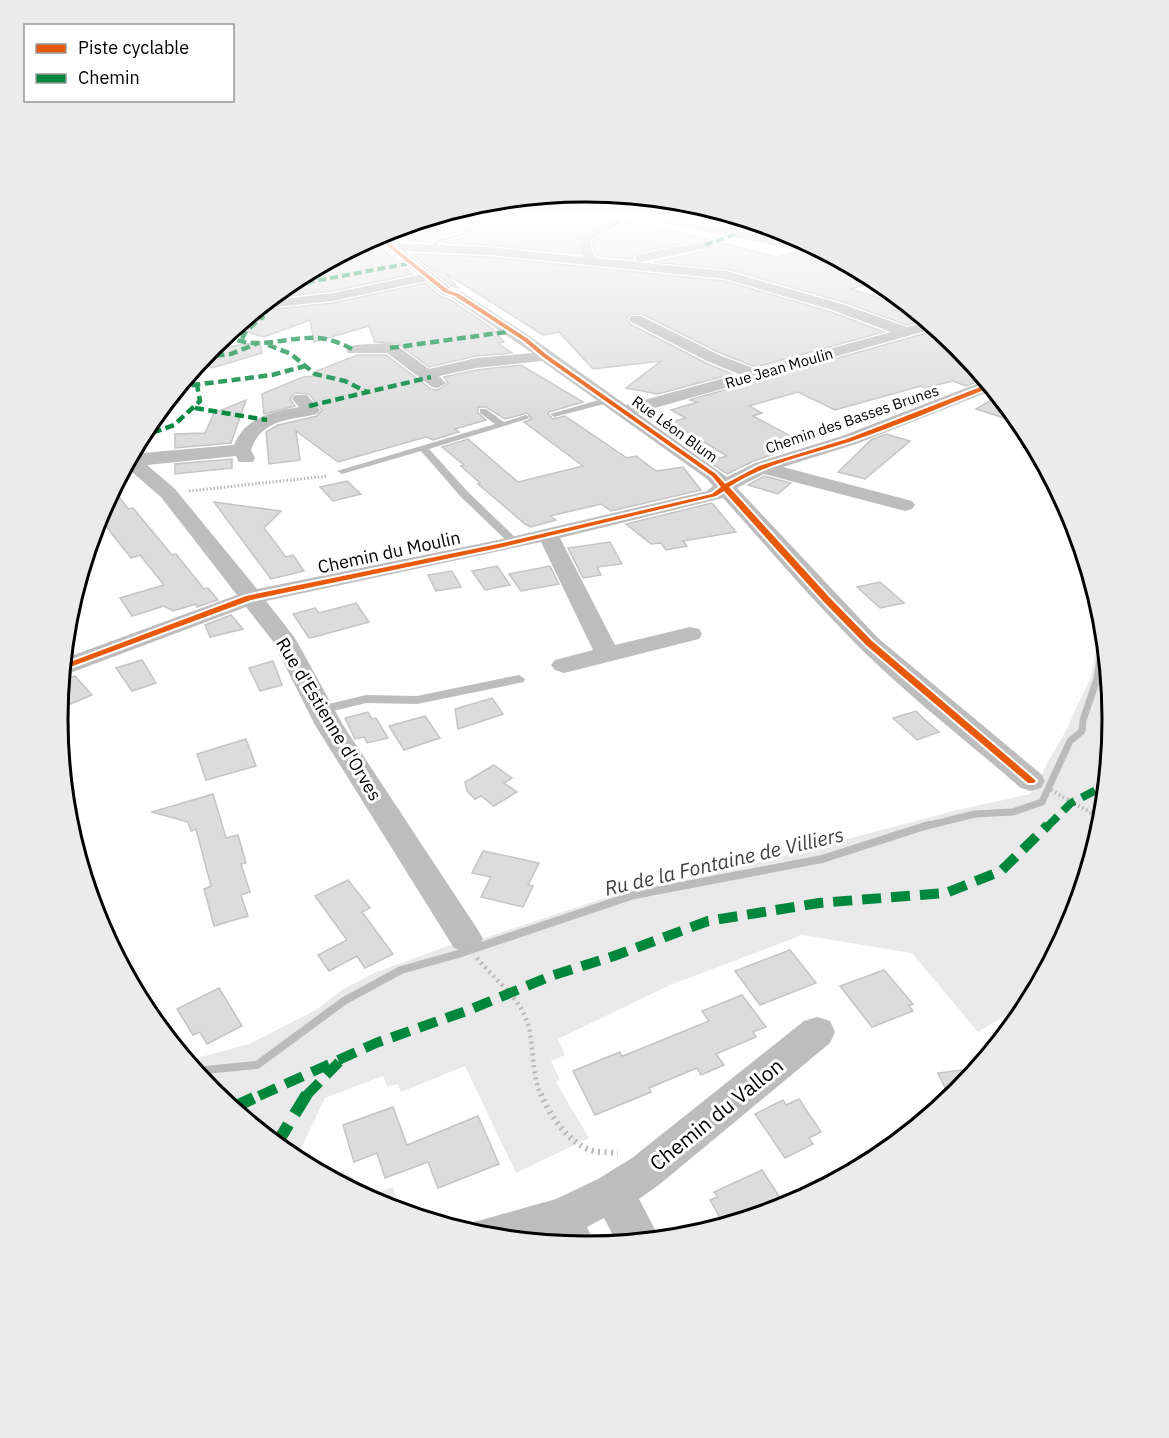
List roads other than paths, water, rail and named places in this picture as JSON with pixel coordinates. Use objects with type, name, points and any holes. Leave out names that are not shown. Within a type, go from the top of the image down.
[{"type":"street","points":[[271,308],[399,283]]},
{"type":"street","name":"Rue Léon Blum","points":[[437,283],[526,340],[726,486],[730,494],[826,600],[869,643],[1031,781]]},
{"type":"street","points":[[758,283],[837,307],[908,333]]},
{"type":"street","points":[[636,319],[713,358],[756,375]]},
{"type":"street","name":"Rue Jean Moulin","points":[[617,406],[756,375],[923,328]]},
{"type":"street","points":[[354,350],[390,348],[432,379],[476,363],[545,356]]},
{"type":"street","name":"Chemin des Basses Brunes","points":[[726,486],[741,475],[762,467],[848,440],[982,389]]},
{"type":"street","points":[[137,460],[244,454],[250,430],[258,423],[274,417],[311,410],[301,399]]},
{"type":"street","name":"Rue d'Estienne d'Orves","points":[[135,465],[168,493],[283,639],[321,710],[471,948]]},
{"type":"street","points":[[762,467],[905,505]]},
{"type":"street","name":"Chemin du Moulin","points":[[71,665],[249,598],[548,536],[714,495],[726,486]]},
{"type":"street","points":[[548,536],[607,654]]},
{"type":"street","points":[[564,665],[690,634]]},
{"type":"street","name":"Chemin du Vallon","points":[[538,1234],[567,1232],[817,1032]]},
{"type":"street","points":[[629,1182],[638,1233]]},
{"type":"lane","points":[[554,414],[617,406]]},
{"type":"lane","points":[[483,411],[501,424]]},
{"type":"lane","points":[[342,471],[526,418]]},
{"type":"lane","points":[[422,447],[465,495],[515,543]]},
{"type":"lane","points":[[321,710],[366,699],[417,700],[519,679]]},
{"type":"waterway","name":"Ru de la Fontaine de Villiers","points":[[922,827],[975,814],[1013,812],[1042,802],[1070,741],[1082,731],[1083,720],[1099,669]]},
{"type":"waterway","name":"Ru de la Fontaine de Villiers","points":[[205,1070],[257,1065],[344,1001],[401,970],[458,954],[634,895],[822,859],[928,825]]}]
